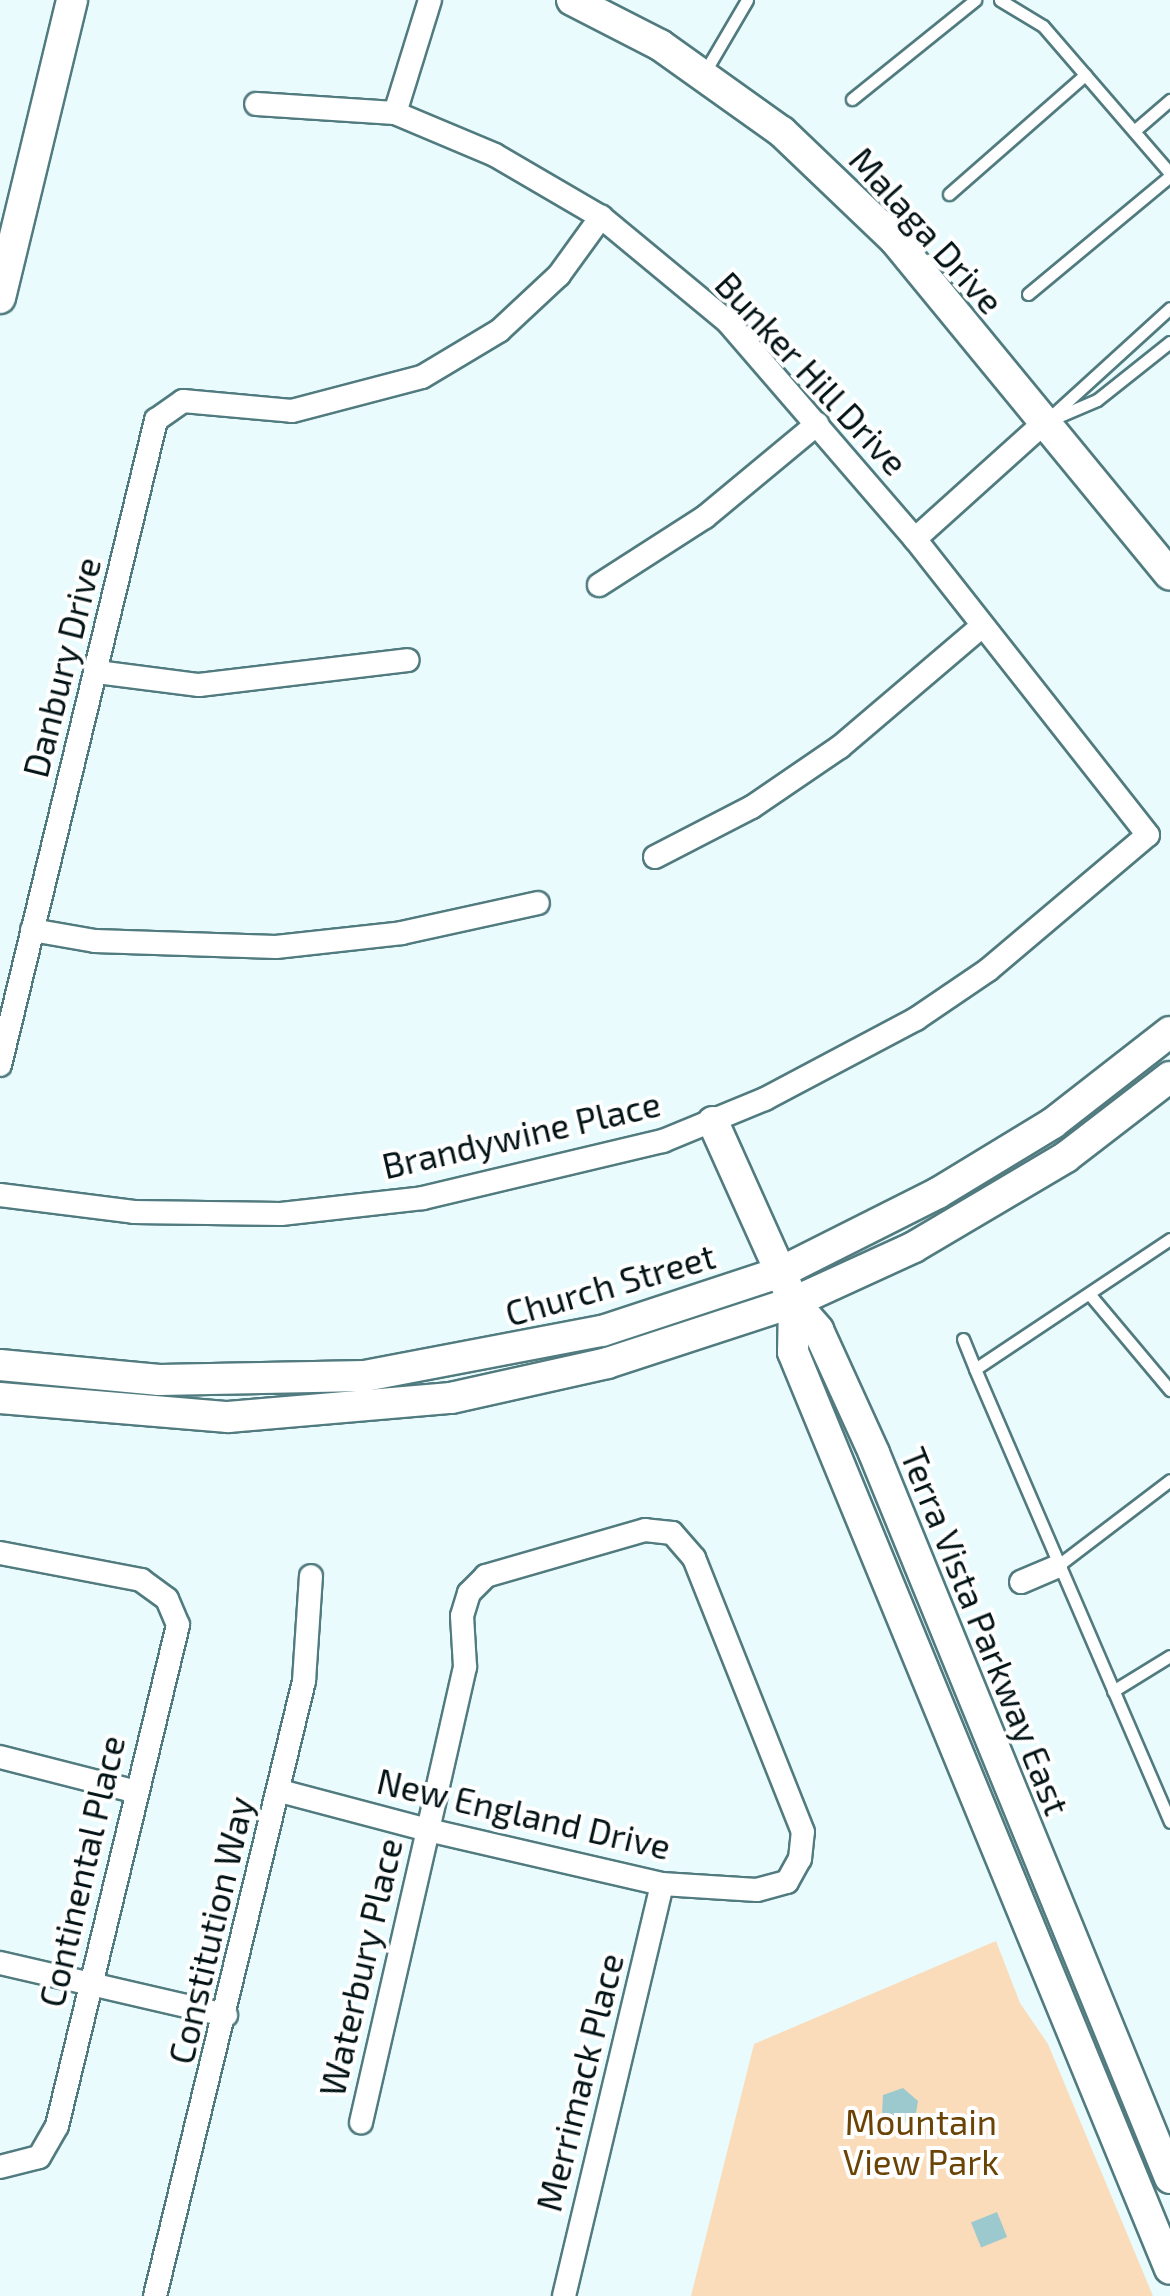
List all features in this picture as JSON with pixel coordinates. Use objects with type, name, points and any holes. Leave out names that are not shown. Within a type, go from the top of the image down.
[{"type":"street","points":[[0,298],[72,0]]},
{"type":"street","points":[[395,113],[430,0]]},
{"type":"street","name":"Malaga Drive","points":[[572,0],[660,44],[782,132],[895,240],[1170,575]]},
{"type":"street","name":"Bunker Hill Drive","points":[[256,104],[395,113],[495,155],[601,218],[728,322],[915,539],[1148,834]]},
{"type":"street","name":"Danbury Drive","points":[[0,1065],[97,672],[148,441],[168,407],[182,401],[292,411],[422,377],[499,331],[559,275],[601,218]]},
{"type":"street","points":[[915,539],[1044,423]]},
{"type":"street","points":[[599,586],[704,517],[817,424]]},
{"type":"street","points":[[655,857],[752,807],[840,747],[982,626]]},
{"type":"street","points":[[97,672],[200,685],[408,660]]},
{"type":"street","name":"Brandywine Place","points":[[0,1194],[134,1212],[280,1214],[442,1194],[593,1160],[713,1122],[916,1020],[988,970],[1148,834]]},
{"type":"street","points":[[32,930],[94,942],[276,947],[402,934],[538,903]]},
{"type":"street","name":"Church Street","points":[[0,1365],[159,1380],[365,1376],[602,1331],[781,1272],[938,1194],[1024,1141],[1170,1032]]},
{"type":"street","name":"Church Street","points":[[0,1398],[228,1418],[451,1398],[607,1363],[794,1302],[914,1247],[1015,1189],[1170,1077]]},
{"type":"street","name":"Terra Vista Parkway East","points":[[713,1122],[794,1302],[818,1330],[874,1453],[1170,2178]]},
{"type":"street","points":[[794,1302],[793,1352],[1170,2269]]},
{"type":"street","name":"Waterbury Place","points":[[361,2122],[465,1668],[462,1616],[469,1593],[486,1576],[645,1530],[672,1532],[694,1558],[803,1832],[800,1859]]},
{"type":"street","name":"Continental Place","points":[[0,1553],[141,1580],[167,1598],[178,1624],[134,1790],[58,2126],[39,2157],[0,2167]]},
{"type":"street","points":[[1021,1582],[1056,1567]]},
{"type":"street","name":"Constitution Way","points":[[155,2296],[304,1681],[311,1576]]},
{"type":"street","points":[[0,1757],[134,1790]]},
{"type":"street","name":"New England Drive","points":[[280,1791],[662,1884],[757,1890],[787,1882],[800,1859]]},
{"type":"street","name":"Merrimack Place","points":[[564,2296],[662,1884]]},
{"type":"street","points":[[0,1963],[226,2015]]},
{"type":"lane","points":[[703,75],[747,0]]},
{"type":"lane","points":[[852,99],[975,0]]},
{"type":"lane","points":[[1000,0],[1024,7],[1043,26],[1170,174],[1028,294]]},
{"type":"lane","points":[[949,194],[1085,75]]},
{"type":"lane","points":[[1134,131],[1170,100]]},
{"type":"lane","points":[[1044,423],[1170,308]]},
{"type":"lane","points":[[1044,423],[1096,400],[1170,342]]},
{"type":"lane","points":[[975,1369],[1091,1296],[1170,1239]]},
{"type":"lane","points":[[1091,1296],[1170,1390]]},
{"type":"lane","points":[[962,1339],[1056,1567],[1170,1822]]},
{"type":"lane","points":[[1056,1567],[1170,1480]]},
{"type":"lane","points":[[1114,1691],[1170,1656]]},
{"type":"green space","name":"Mountain View Park","points":[[996,1941],[1020,2003],[1048,2044],[1153,2296],[691,2296],[754,2044]]},
{"type":"building","points":[[903,2088],[918,2101],[915,2119],[897,2126],[882,2115],[883,2095]]},
{"type":"building","points":[[997,2212],[1007,2237],[981,2248],[971,2222]]}]
